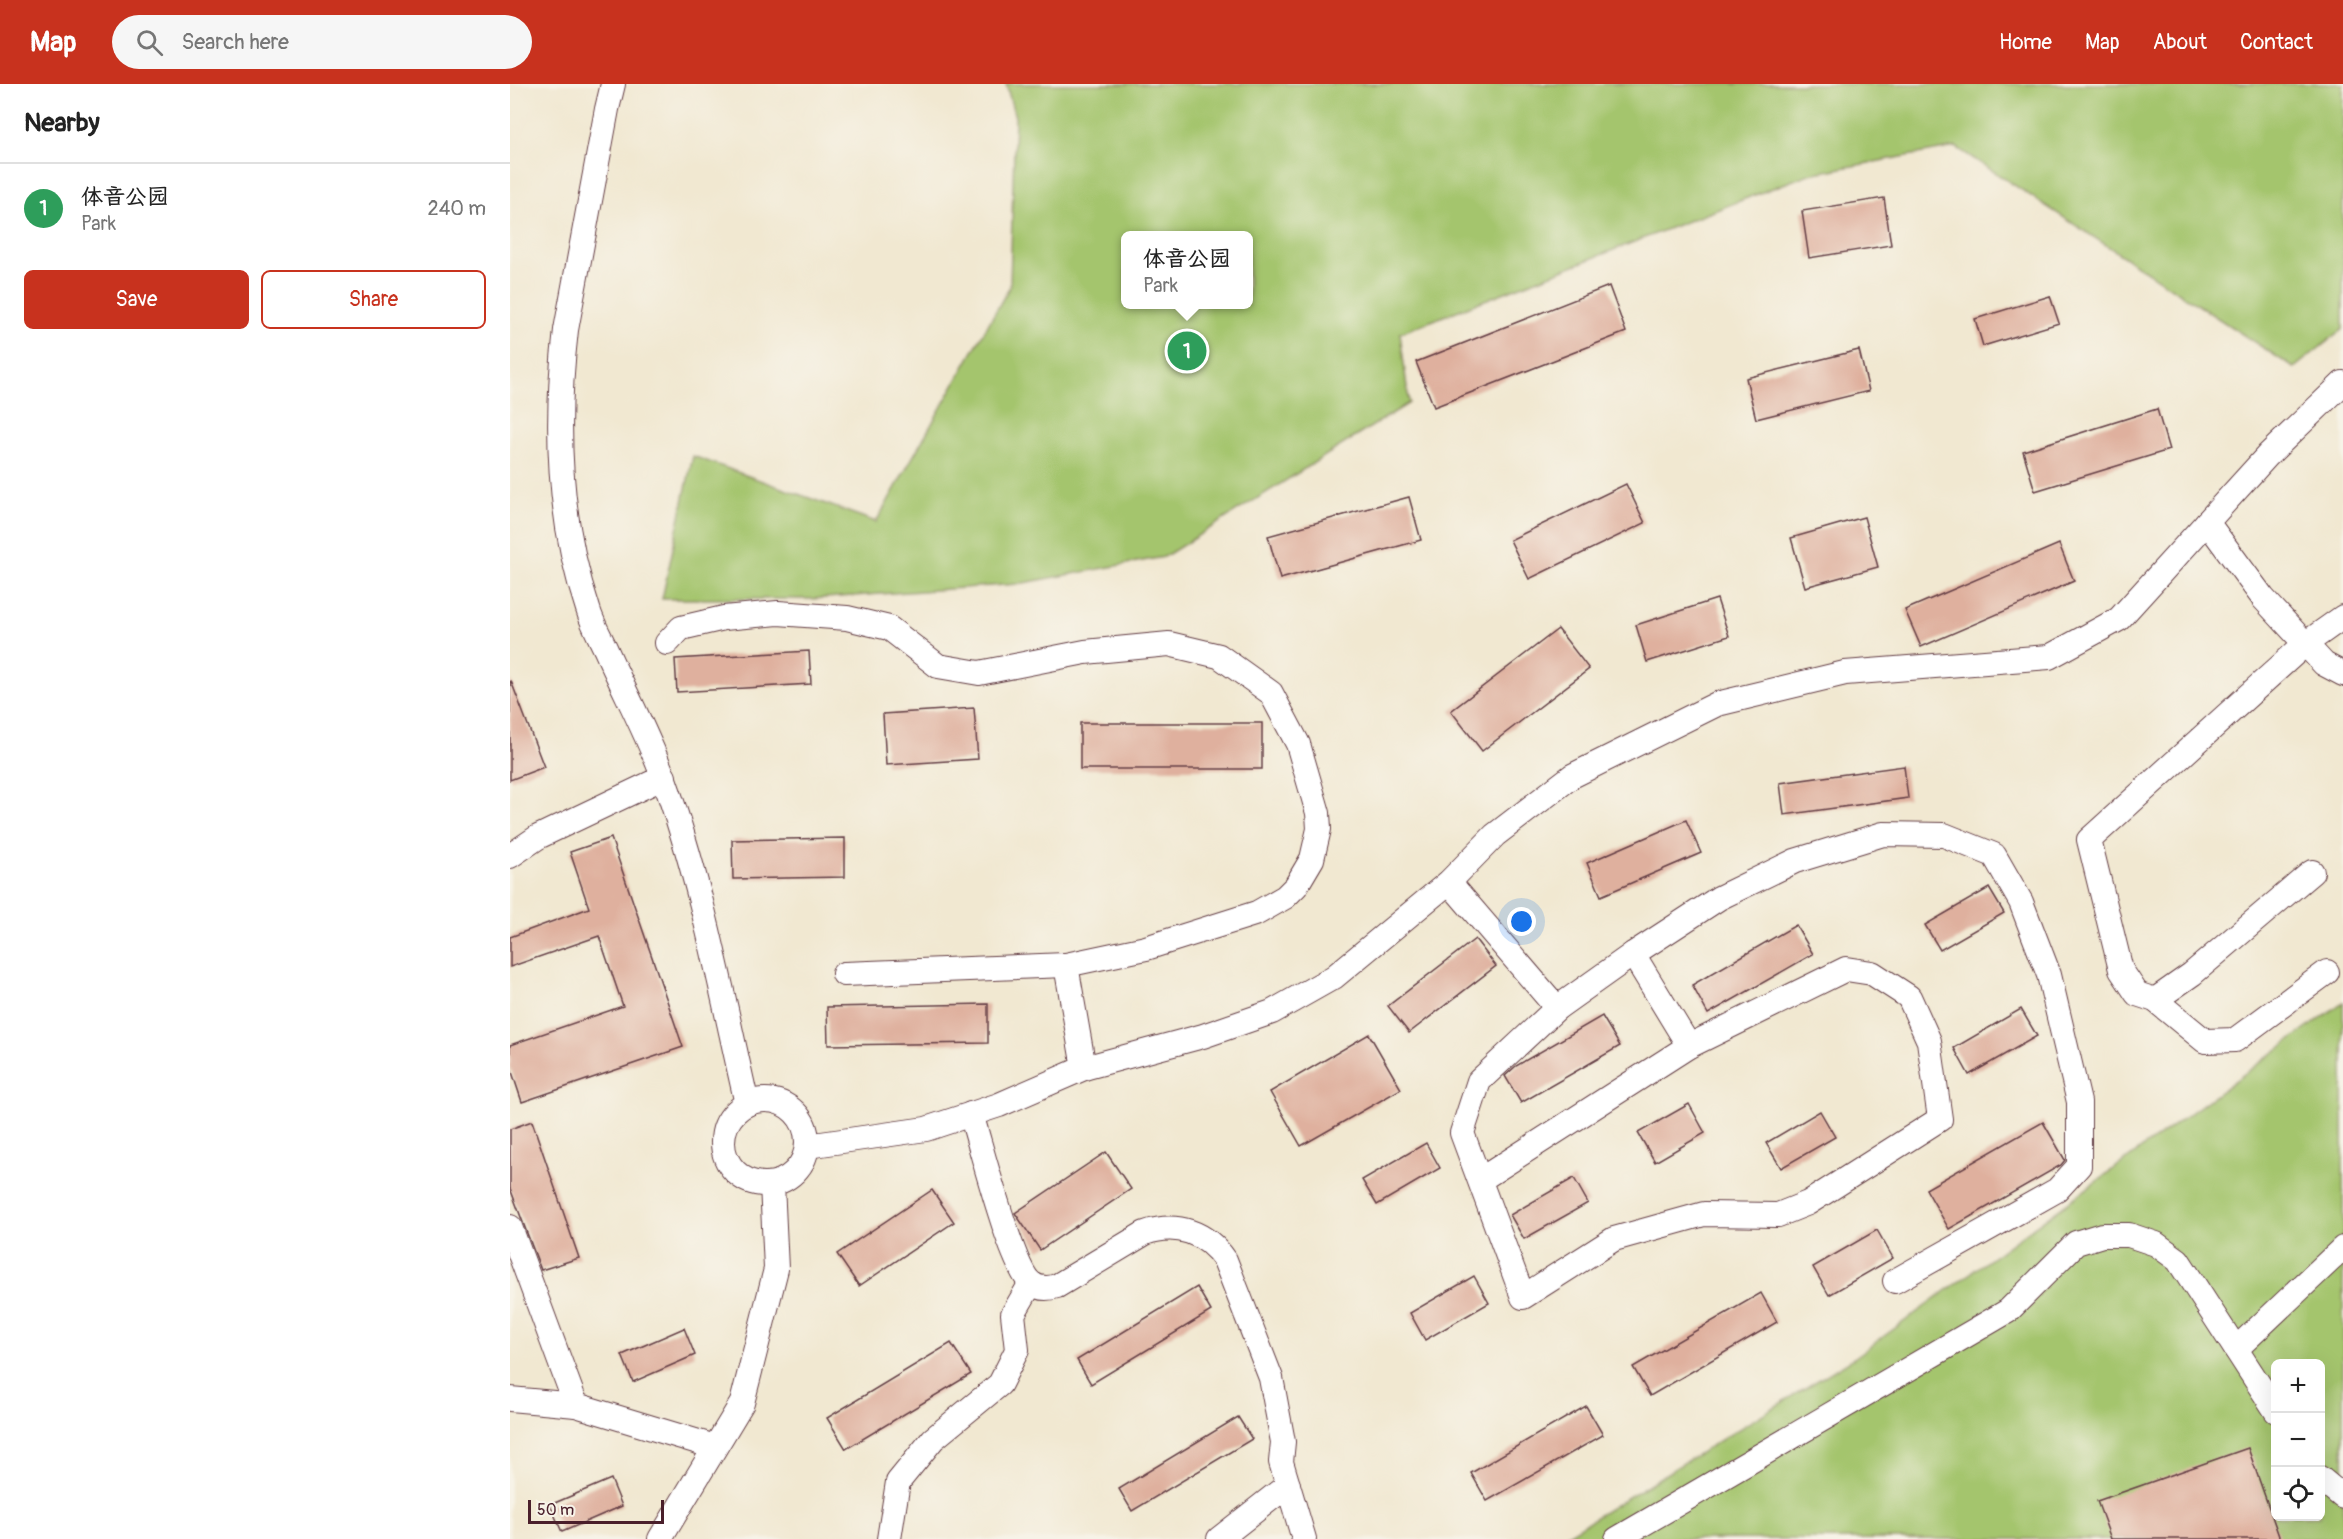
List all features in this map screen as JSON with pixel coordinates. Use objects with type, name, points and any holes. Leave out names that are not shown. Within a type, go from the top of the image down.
[{"type":"street","points":[[613,84],[566,330],[560,401],[561,472],[571,542],[588,610],[664,777],[691,859],[747,1104]]},
{"type":"street","points":[[807,1146],[926,1129],[999,1105],[1084,1068],[1203,1036],[1272,1012],[1334,976],[1449,882],[1495,835],[1572,776],[1717,704],[1845,673],[2049,657],[2119,619],[2268,455],[2343,383]]},
{"type":"street","points":[[2207,522],[2263,598],[2324,664],[2343,674]]},
{"type":"street","points":[[667,643],[681,628],[724,618],[778,613],[847,618],[889,628],[938,666],[979,673],[1085,652],[1169,644],[1220,656],[1271,693],[1298,744],[1318,813],[1319,829],[1314,851],[1305,872],[1285,897],[1257,913],[1146,948],[1066,965],[844,974]]},
{"type":"street","points":[[2327,972],[2235,1040],[2205,1041],[2155,1000],[2137,994],[2121,970],[2089,840],[2305,644],[2343,617]]},
{"type":"street","points":[[510,856],[538,837],[664,777]]},
{"type":"street","points":[[1480,1180],[1689,1046],[1846,969],[1872,973],[1909,998],[1929,1041],[1940,1119],[1809,1203],[1778,1215],[1704,1214],[1614,1239],[1523,1297],[1462,1133],[1479,1081],[1557,1008],[1633,954],[1719,898],[1796,861],[1883,834],[1944,835],[1994,855],[2022,902],[2049,975],[2079,1102],[2079,1166],[2057,1190],[1895,1281]]},
{"type":"street","points":[[2155,1000],[2192,974],[2312,872]]},
{"type":"street","points":[[1449,882],[1557,1008]]},
{"type":"street","points":[[1633,954],[1689,1046]]},
{"type":"street","points":[[1066,965],[1084,1068]]},
{"type":"street","points":[[769,1100],[789,1108],[803,1124],[807,1146],[800,1167],[783,1181],[772,1184],[750,1182],[732,1170],[723,1150],[725,1128],[730,1118],[747,1104],[769,1100]]},
{"type":"street","points":[[971,1114],[1011,1246],[1031,1284],[1044,1288],[1057,1286],[1145,1233],[1155,1230],[1176,1228],[1187,1230],[1205,1239],[1225,1260],[1271,1378],[1283,1442],[1281,1462],[1304,1539]]},
{"type":"street","points":[[660,1539],[742,1403],[776,1269],[772,1184]]},
{"type":"street","points":[[510,1227],[576,1405]]},
{"type":"street","points":[[1617,1539],[2008,1311],[2076,1243],[2102,1235],[2129,1235],[2156,1244],[2178,1260],[2271,1403]]},
{"type":"street","points":[[2236,1349],[2343,1248]]},
{"type":"street","points":[[889,1539],[898,1482],[933,1439],[1000,1384],[1017,1350],[1013,1314],[1031,1284]]},
{"type":"street","points":[[510,1399],[576,1405],[715,1448]]},
{"type":"street","points":[[2325,1482],[2343,1497]]},
{"type":"street","points":[[1219,1539],[1288,1485]]},
{"type":"green space","points":[[1006,84],[2343,84],[2343,329],[2294,368],[1956,147],[1809,174],[1400,333],[1409,403],[1164,557],[1018,584],[811,599],[662,599],[693,456],[876,522],[1010,286],[1015,117]]},
{"type":"green space","points":[[2343,1002],[2343,1539],[1560,1539],[1854,1358]]},
{"type":"building","points":[[1884,198],[1891,245],[1809,258],[1802,211]]},
{"type":"building","points":[[1609,286],[1626,332],[1434,407],[1416,362]]},
{"type":"building","points":[[2050,296],[2059,323],[1983,346],[1975,319]]},
{"type":"building","points":[[1859,350],[1869,391],[1756,419],[1746,378]]},
{"type":"building","points":[[2157,409],[2169,450],[2035,491],[2023,451]]},
{"type":"building","points":[[1626,484],[1645,523],[1529,579],[1510,540]]},
{"type":"building","points":[[1409,497],[1421,540],[1280,579],[1268,536]]},
{"type":"building","points":[[1864,517],[1878,567],[1805,587],[1791,538]]},
{"type":"building","points":[[2059,544],[2074,581],[1921,647],[1905,610]]},
{"type":"building","points":[[1717,599],[1729,636],[1647,662],[1636,625]]},
{"type":"building","points":[[1558,629],[1589,669],[1482,751],[1451,711]]},
{"type":"building","points":[[809,651],[811,684],[677,692],[675,659]]},
{"type":"building","points":[[510,682],[544,767],[510,780]]},
{"type":"building","points":[[974,708],[978,759],[886,765],[883,714]]},
{"type":"building","points":[[1080,723],[1262,723],[1262,769],[1080,769]]},
{"type":"building","points":[[1904,766],[1908,798],[1784,815],[1780,783]]},
{"type":"building","points":[[1686,820],[1701,853],[1601,896],[1587,863]]},
{"type":"building","points":[[611,838],[683,1047],[522,1102],[510,1066],[510,1045],[623,1006],[599,936],[510,967],[510,937],[589,908],[570,852]]},
{"type":"building","points":[[845,838],[845,877],[733,879],[732,840]]},
{"type":"building","points":[[1989,888],[2004,913],[1940,950],[1925,925]]},
{"type":"building","points":[[1796,925],[1813,954],[1708,1014],[1692,985]]},
{"type":"building","points":[[1475,939],[1496,966],[1409,1033],[1388,1006]]},
{"type":"building","points":[[988,1004],[988,1043],[828,1045],[827,1007]]},
{"type":"building","points":[[2021,1009],[2037,1036],[1969,1075],[1954,1048]]},
{"type":"building","points":[[1602,1016],[1620,1046],[1521,1103],[1505,1076],[1516,1066]]},
{"type":"building","points":[[1369,1034],[1401,1089],[1301,1146],[1270,1092]]},
{"type":"building","points":[[1689,1104],[1705,1133],[1655,1162],[1638,1133]]},
{"type":"building","points":[[1820,1111],[1835,1137],[1781,1168],[1766,1143]]},
{"type":"building","points":[[532,1121],[579,1258],[541,1270],[510,1188],[510,1129]]},
{"type":"building","points":[[2043,1122],[2065,1160],[2061,1165],[1949,1229],[1926,1189]]},
{"type":"building","points":[[1426,1143],[1440,1168],[1377,1205],[1362,1180]]},
{"type":"building","points":[[1106,1152],[1131,1189],[1040,1250],[1015,1213]]},
{"type":"building","points":[[1574,1178],[1588,1203],[1524,1239],[1510,1215]]},
{"type":"building","points":[[932,1190],[954,1222],[859,1286],[837,1254]]},
{"type":"building","points":[[1877,1230],[1893,1258],[1829,1295],[1813,1267]]},
{"type":"building","points":[[1474,1276],[1489,1303],[1425,1340],[1410,1313]]},
{"type":"building","points":[[1197,1287],[1211,1311],[1091,1384],[1077,1360]]},
{"type":"building","points":[[1761,1293],[1777,1322],[1650,1396],[1633,1367]]},
{"type":"building","points":[[684,1328],[695,1355],[633,1382],[622,1355]]},
{"type":"building","points":[[951,1343],[971,1374],[846,1449],[827,1418]]},
{"type":"building","points":[[1586,1406],[1603,1435],[1487,1501],[1471,1473]]},
{"type":"building","points":[[1238,1417],[1252,1439],[1132,1511],[1119,1489]]},
{"type":"building","points":[[2248,1448],[2271,1513],[2271,1521],[2274,1521],[2280,1539],[2111,1539],[2097,1501]]},
{"type":"building","points":[[611,1479],[622,1506],[562,1532],[550,1505]]},
{"type":"place","name":"体音公园","points":[[1187,351]]}]
